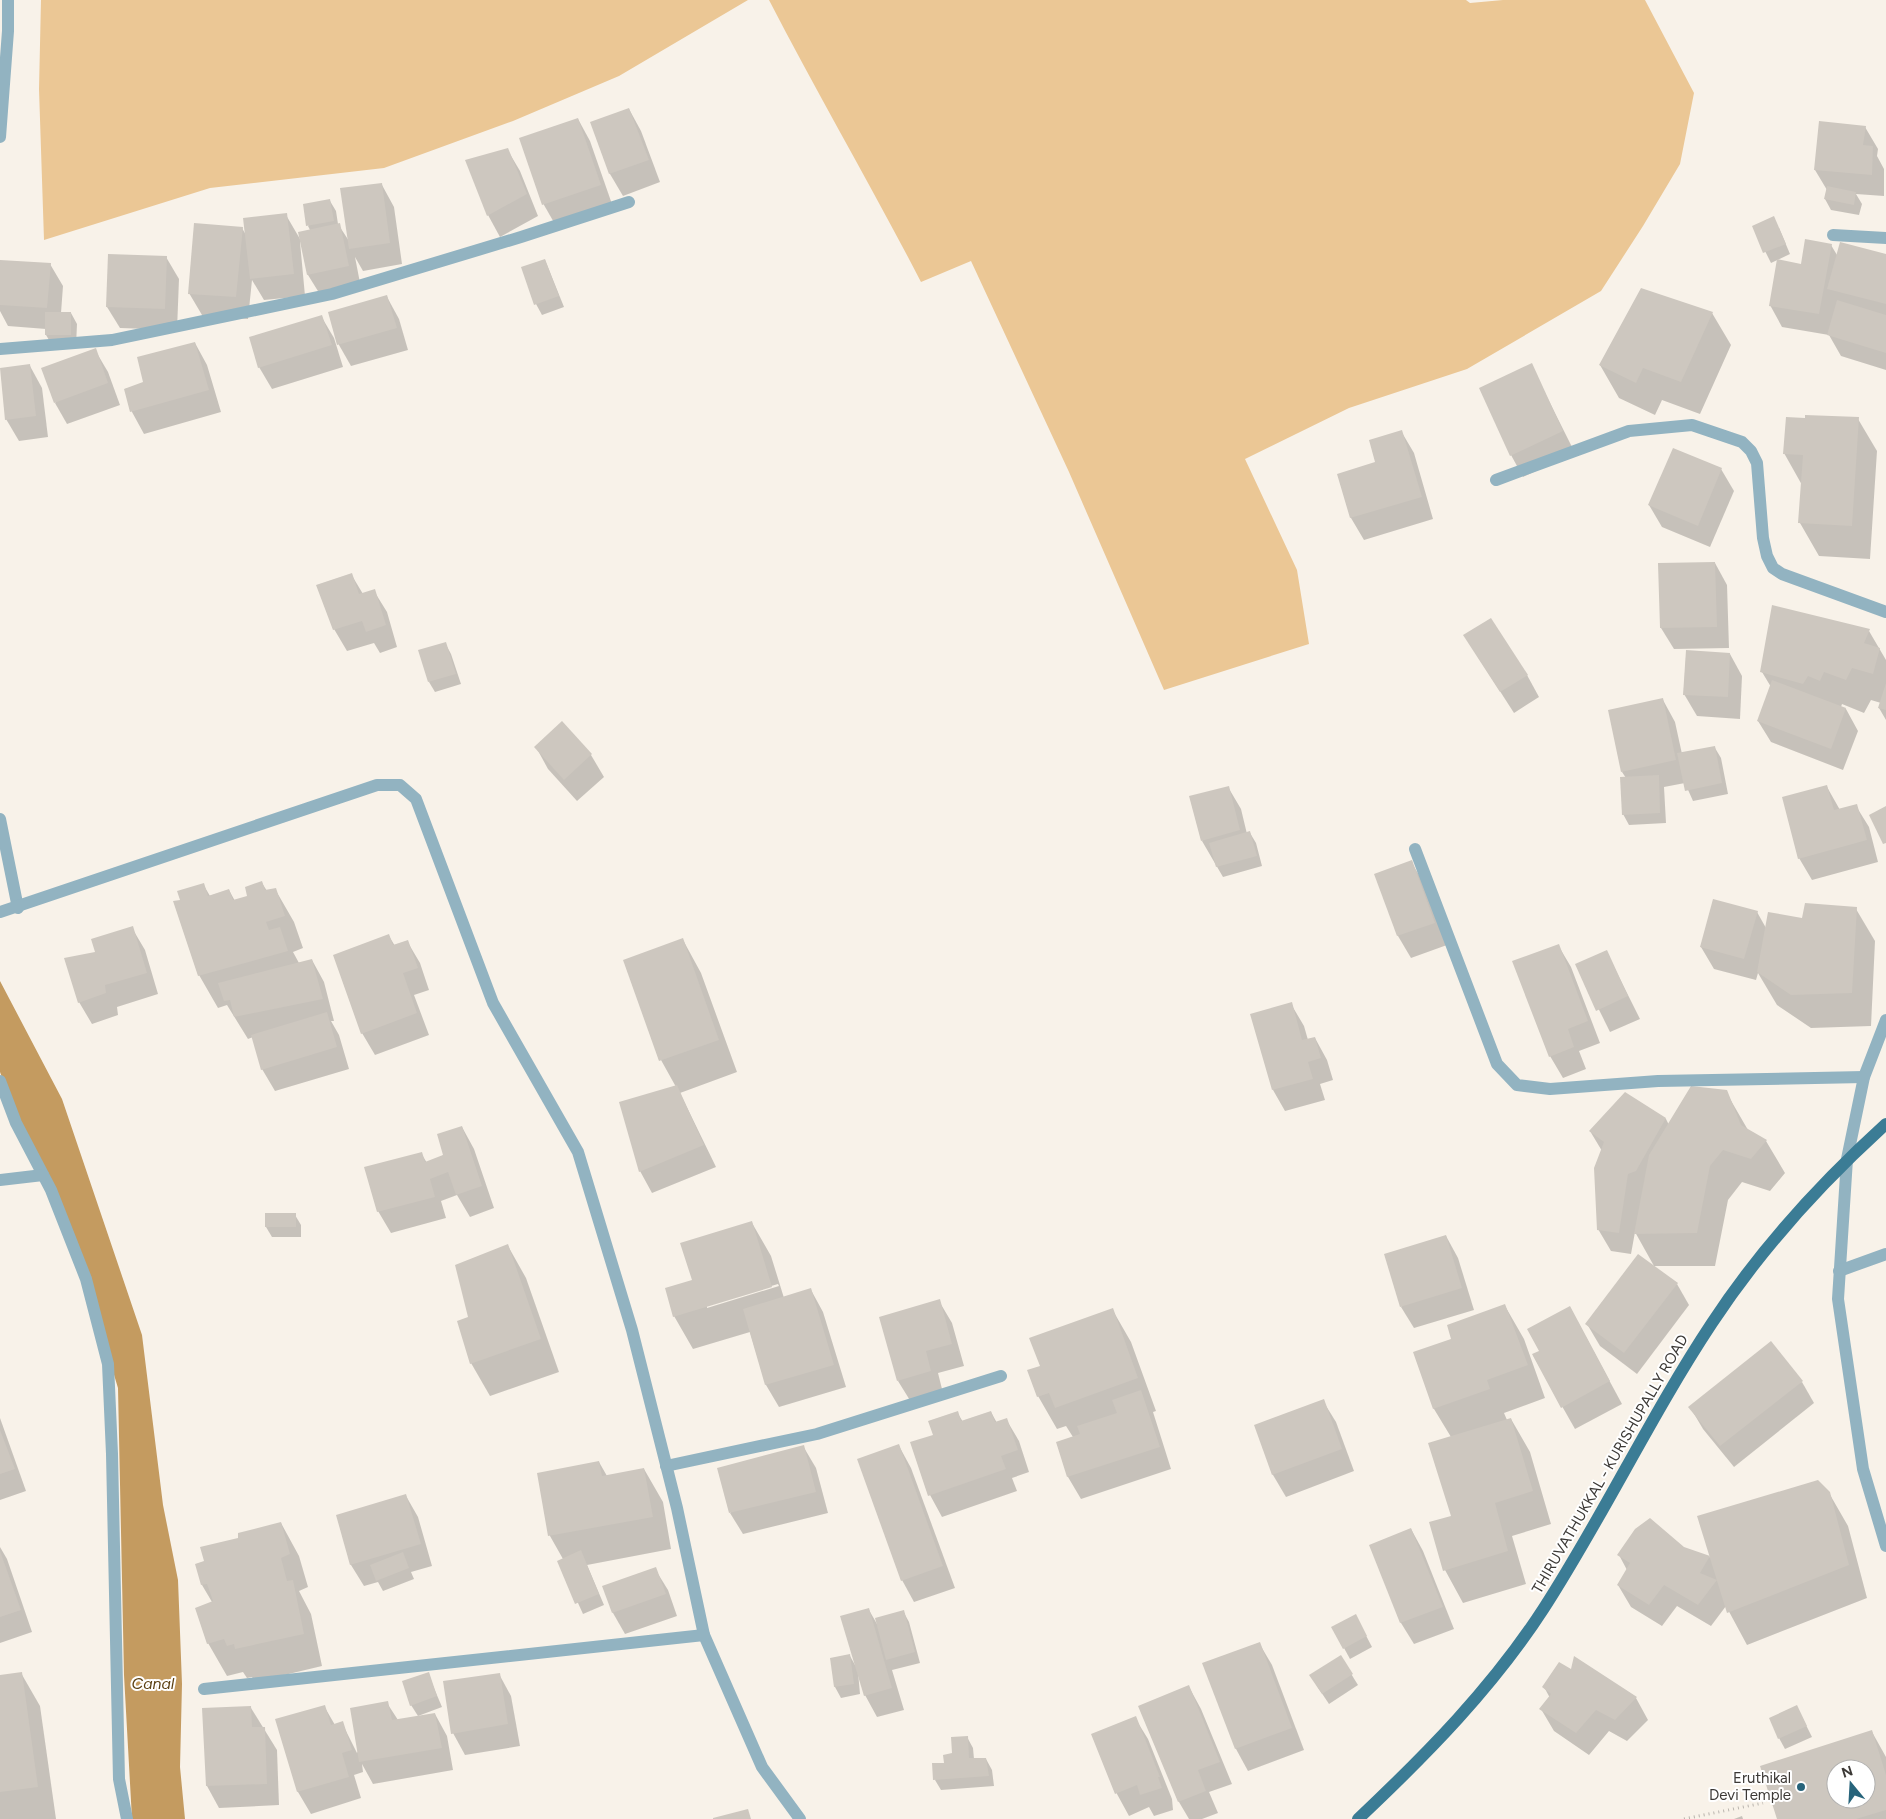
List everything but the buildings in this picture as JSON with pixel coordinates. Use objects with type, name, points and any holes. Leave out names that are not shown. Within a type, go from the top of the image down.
[{"type":"main road","name":"THIRUVATHUKKAL - KURISHUPALLY ROAD","points":[[1358,1819],[1466,1711],[1512,1653],[1543,1609],[1590,1533],[1673,1386],[1712,1322],[1769,1248],[1847,1159],[1886,1124]]},
{"type":"street","points":[[0,137],[8,31],[8,0]]},
{"type":"street","points":[[0,349],[112,340],[332,294],[630,202]]},
{"type":"street","points":[[1833,235],[1886,238]]},
{"type":"street","points":[[1496,480],[1629,431],[1692,425],[1742,442],[1752,450],[1758,463],[1767,556],[1773,568],[1782,574],[1886,612]]},
{"type":"street","points":[[0,912],[18,908],[377,785],[400,784],[416,799],[493,1003],[578,1152],[632,1330],[666,1466],[704,1634],[762,1766],[800,1819]]},
{"type":"street","points":[[0,819],[18,908]]},
{"type":"street","points":[[1416,849],[1497,1064],[1517,1085],[1550,1089],[1658,1081],[1864,1077]]},
{"type":"street","points":[[1886,1020],[1864,1077],[1847,1159],[1838,1299],[1863,1469],[1886,1546]]},
{"type":"street","points":[[0,1081],[16,1124],[43,1175],[86,1279],[108,1364],[112,1454],[119,1779],[127,1819]]},
{"type":"street","points":[[0,1180],[43,1175]]},
{"type":"street","points":[[1839,1271],[1886,1254]]},
{"type":"street","points":[[666,1466],[817,1434],[1001,1376]]},
{"type":"street","points":[[204,1689],[704,1634]]},
{"type":"path","points":[[1684,1819],[1763,1803]]},
{"type":"shaded area","points":[[41,0],[748,0],[619,76],[513,121],[384,168],[210,188],[44,240],[39,89]]},
{"type":"shaded area","points":[[769,0],[1466,0],[1470,3],[1503,0],[1645,0],[1694,93],[1680,164],[1601,291],[1467,369],[1349,408],[1245,459],[1297,570],[1309,644],[1164,690],[1069,472],[971,261],[921,282]]},
{"type":"water","name":"Canal","points":[[0,981],[62,1099],[142,1335],[163,1505],[178,1580],[182,1684],[180,1767],[185,1819],[132,1819],[124,1675],[118,1388],[79,1258],[31,1157],[0,1072]]},
{"type":"place","name":"Eruthikal Devi Temple","points":[[1801,1787]]}]
